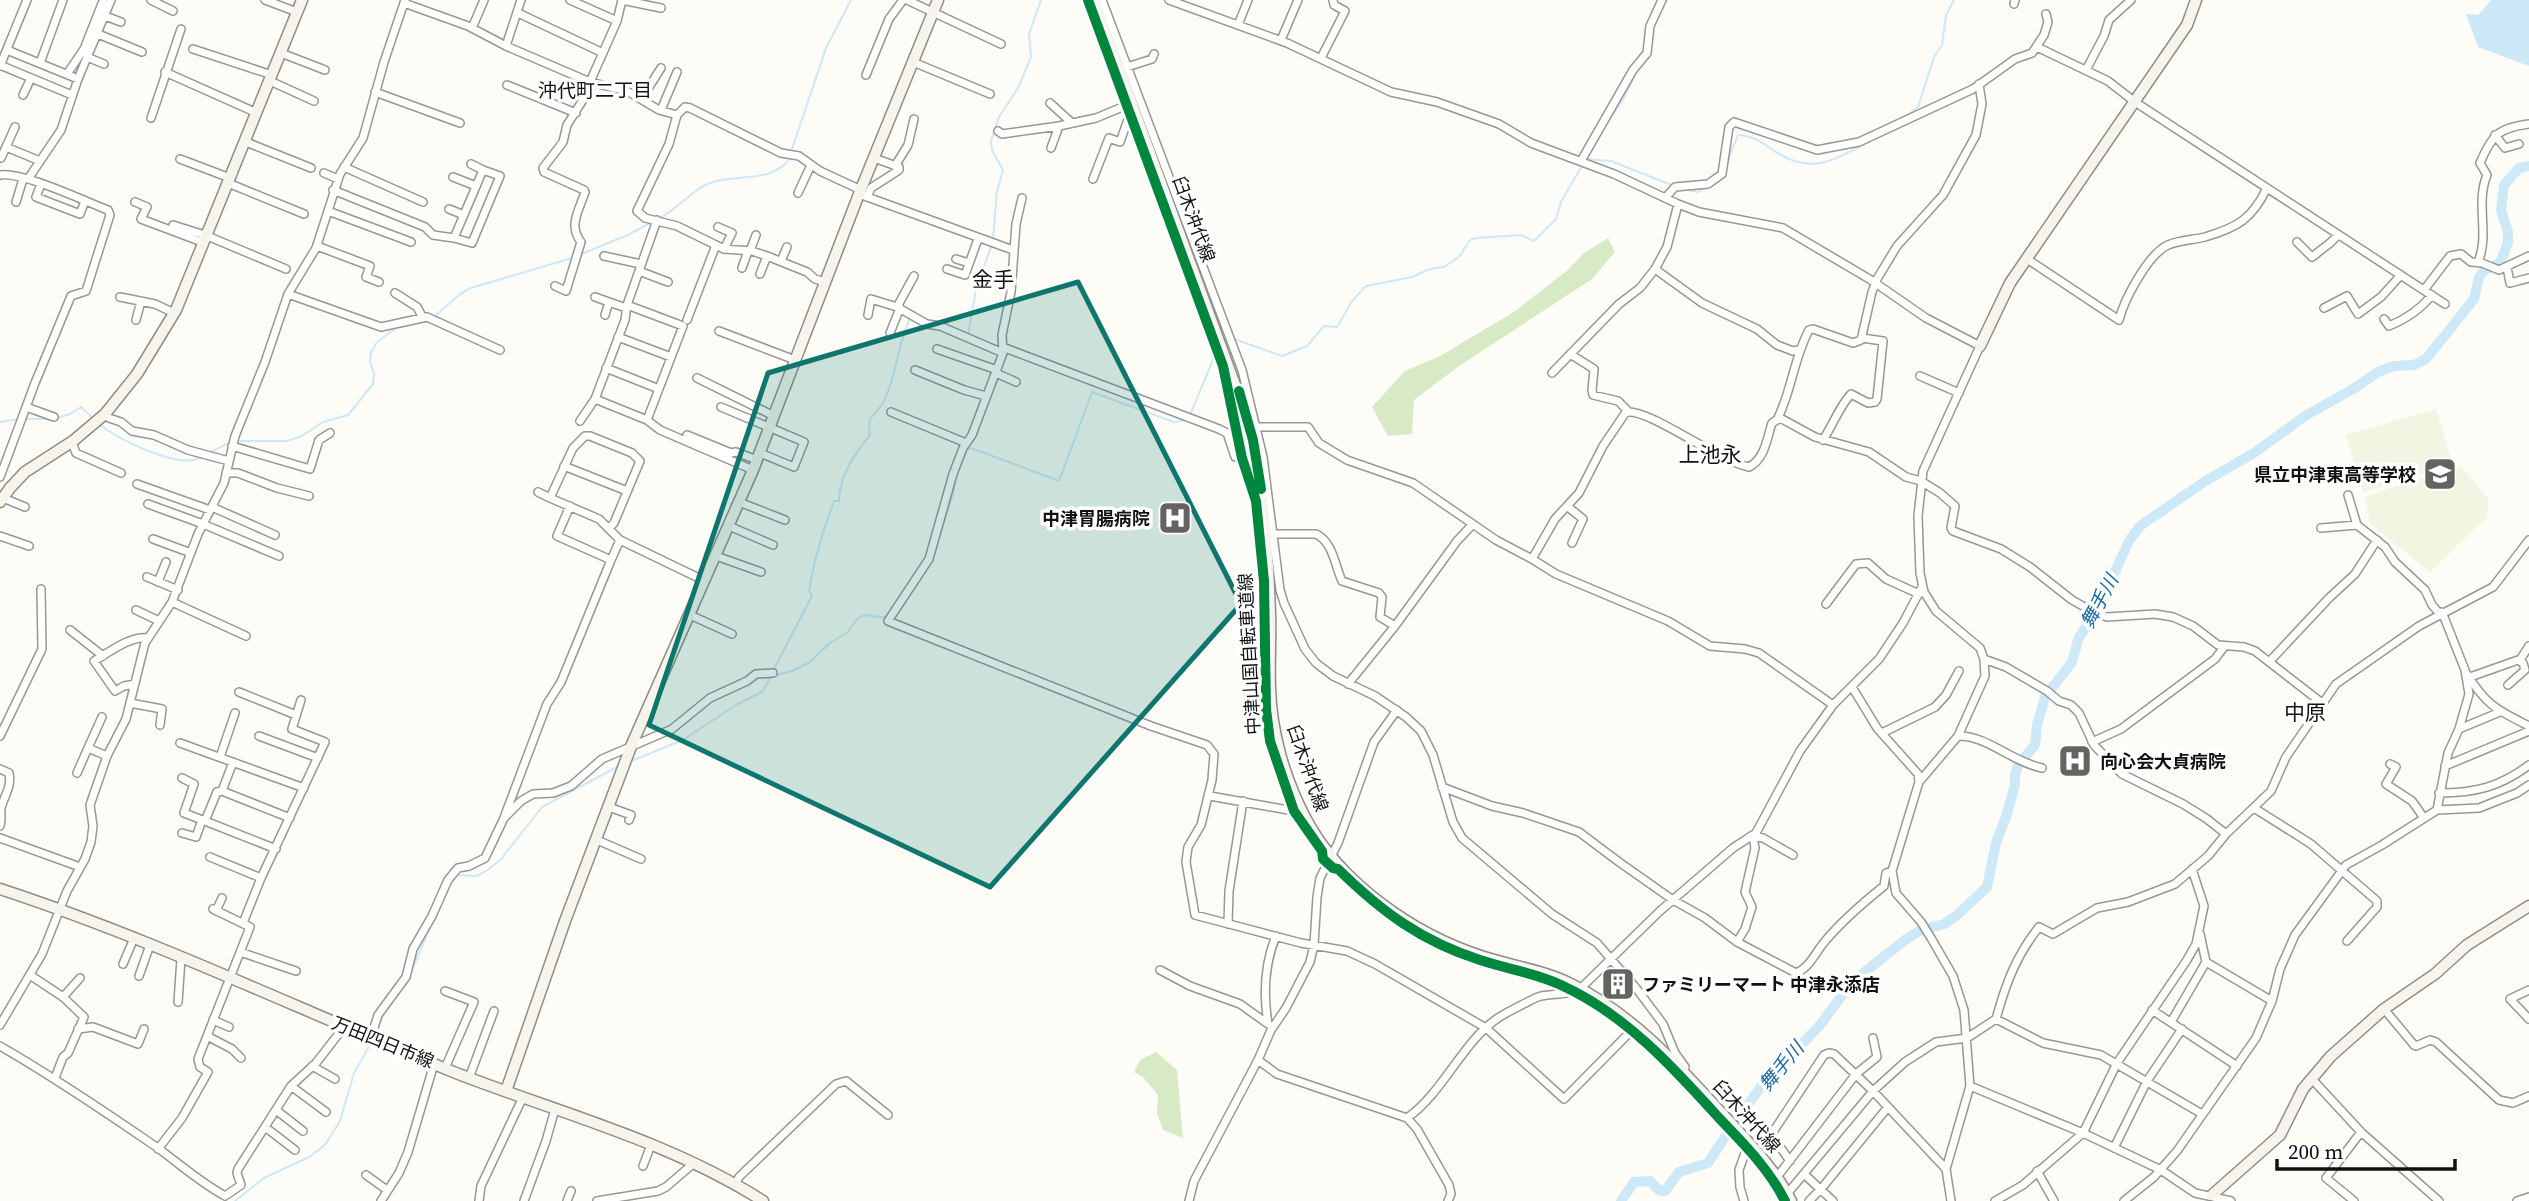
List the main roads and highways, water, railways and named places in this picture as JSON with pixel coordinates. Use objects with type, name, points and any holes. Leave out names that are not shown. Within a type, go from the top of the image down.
[{"type":"water","points":[[2491,0],[2529,0],[2529,66],[2478,47],[2466,14],[2478,15]]},
{"type":"waterway","points":[[792,149],[826,48],[851,0]]},
{"type":"waterway","points":[[993,239],[997,191],[1003,170],[992,150],[991,141],[999,117],[1018,88],[1031,57],[1029,34],[1041,0]]},
{"type":"waterway","points":[[1659,15],[1667,0]]},
{"type":"waterway","points":[[1908,115],[1918,107],[1934,57],[1942,45],[1946,15],[1954,0]]},
{"type":"waterway","points":[[1605,126],[1624,98],[1637,70]]},
{"type":"waterway","points":[[1726,165],[1738,135],[1757,140],[1786,158],[1809,164],[1842,156],[1866,143]]},
{"type":"waterway","points":[[1587,159],[1611,161],[1674,186]]},
{"type":"waterway","points":[[660,218],[710,183],[771,173],[788,161]]},
{"type":"waterway","points":[[1234,339],[1282,356],[1307,346],[1324,326],[1337,327],[1352,301],[1366,286],[1412,277],[1430,269],[1444,267],[1459,257],[1470,240],[1476,238],[1521,235],[1534,241],[1556,219],[1561,202],[1583,164]]},
{"type":"waterway","name":"舞手川","points":[[1737,1119],[1761,1087],[1820,1025],[1852,982],[1919,931],[1944,924],[1956,916],[1987,887],[1996,843],[2006,817],[2018,765],[2035,745],[2037,725],[2045,697],[2072,662],[2079,637],[2095,615],[2129,541],[2140,526],[2204,482],[2254,453],[2305,416],[2378,372],[2394,366],[2414,365],[2426,359],[2474,299],[2479,277],[2485,270],[2500,263],[2508,242],[2508,232],[2501,210],[2504,185],[2519,168],[2529,166]]},
{"type":"waterway","points":[[1683,189],[1698,192],[1707,187]]},
{"type":"waterway","points":[[581,254],[652,222]]},
{"type":"waterway","points":[[968,335],[976,289],[992,244]]},
{"type":"waterway","points":[[435,316],[471,288],[572,258]]},
{"type":"waterway","points":[[774,669],[812,596],[809,591],[819,545],[834,501],[839,501],[849,465],[870,435],[869,423],[884,401],[892,381],[911,317]]},
{"type":"waterway","points":[[237,441],[287,441],[302,436],[323,422],[348,415],[373,384],[374,374],[370,362],[371,352],[377,342],[399,326],[420,322]]},
{"type":"waterway","points":[[1190,415],[1215,355]]},
{"type":"waterway","points":[[965,452],[971,448],[1059,481],[1092,392],[1174,422],[1187,420]]},
{"type":"waterway","points":[[57,418],[81,407],[93,418]]},
{"type":"waterway","points":[[0,422],[20,419]]},
{"type":"waterway","points":[[25,419],[51,419]]},
{"type":"waterway","points":[[99,424],[148,451],[177,459],[200,458]]},
{"type":"waterway","points":[[208,453],[231,442]]},
{"type":"waterway","points":[[933,556],[955,481]]},
{"type":"waterway","points":[[776,675],[810,662],[831,642],[847,633],[857,619],[864,615],[888,618]]},
{"type":"waterway","points":[[631,761],[683,740],[736,705],[762,692],[771,677]]},
{"type":"waterway","points":[[456,875],[477,876],[489,869],[501,859],[542,807],[619,766]]},
{"type":"waterway","points":[[411,972],[432,923]]},
{"type":"waterway","points":[[376,1032],[385,1011]]},
{"type":"waterway","points":[[235,1201],[264,1178],[309,1157],[325,1145],[340,1121],[354,1073],[371,1043]]},
{"type":"waterway","name":"舞手川","points":[[1621,1201],[1634,1182],[1650,1181],[1660,1191],[1665,1191],[1679,1172],[1708,1163],[1725,1137]]},
{"type":"place","name":"県立中津東高等学校","points":[[2440,474]]},
{"type":"place","name":"中津胃腸病院","points":[[1175,518]]},
{"type":"place","name":"向心会大貞病院","points":[[2075,761]]},
{"type":"place","name":"ファミリーマート 中津永添店","points":[[1618,984]]},
{"type":"district","name":"沖代町二丁目","points":[[595,90]]},
{"type":"district","name":"金手","points":[[993,279]]},
{"type":"district","name":"上池永","points":[[1710,454]]},
{"type":"district","name":"中原","points":[[2305,712]]}]
